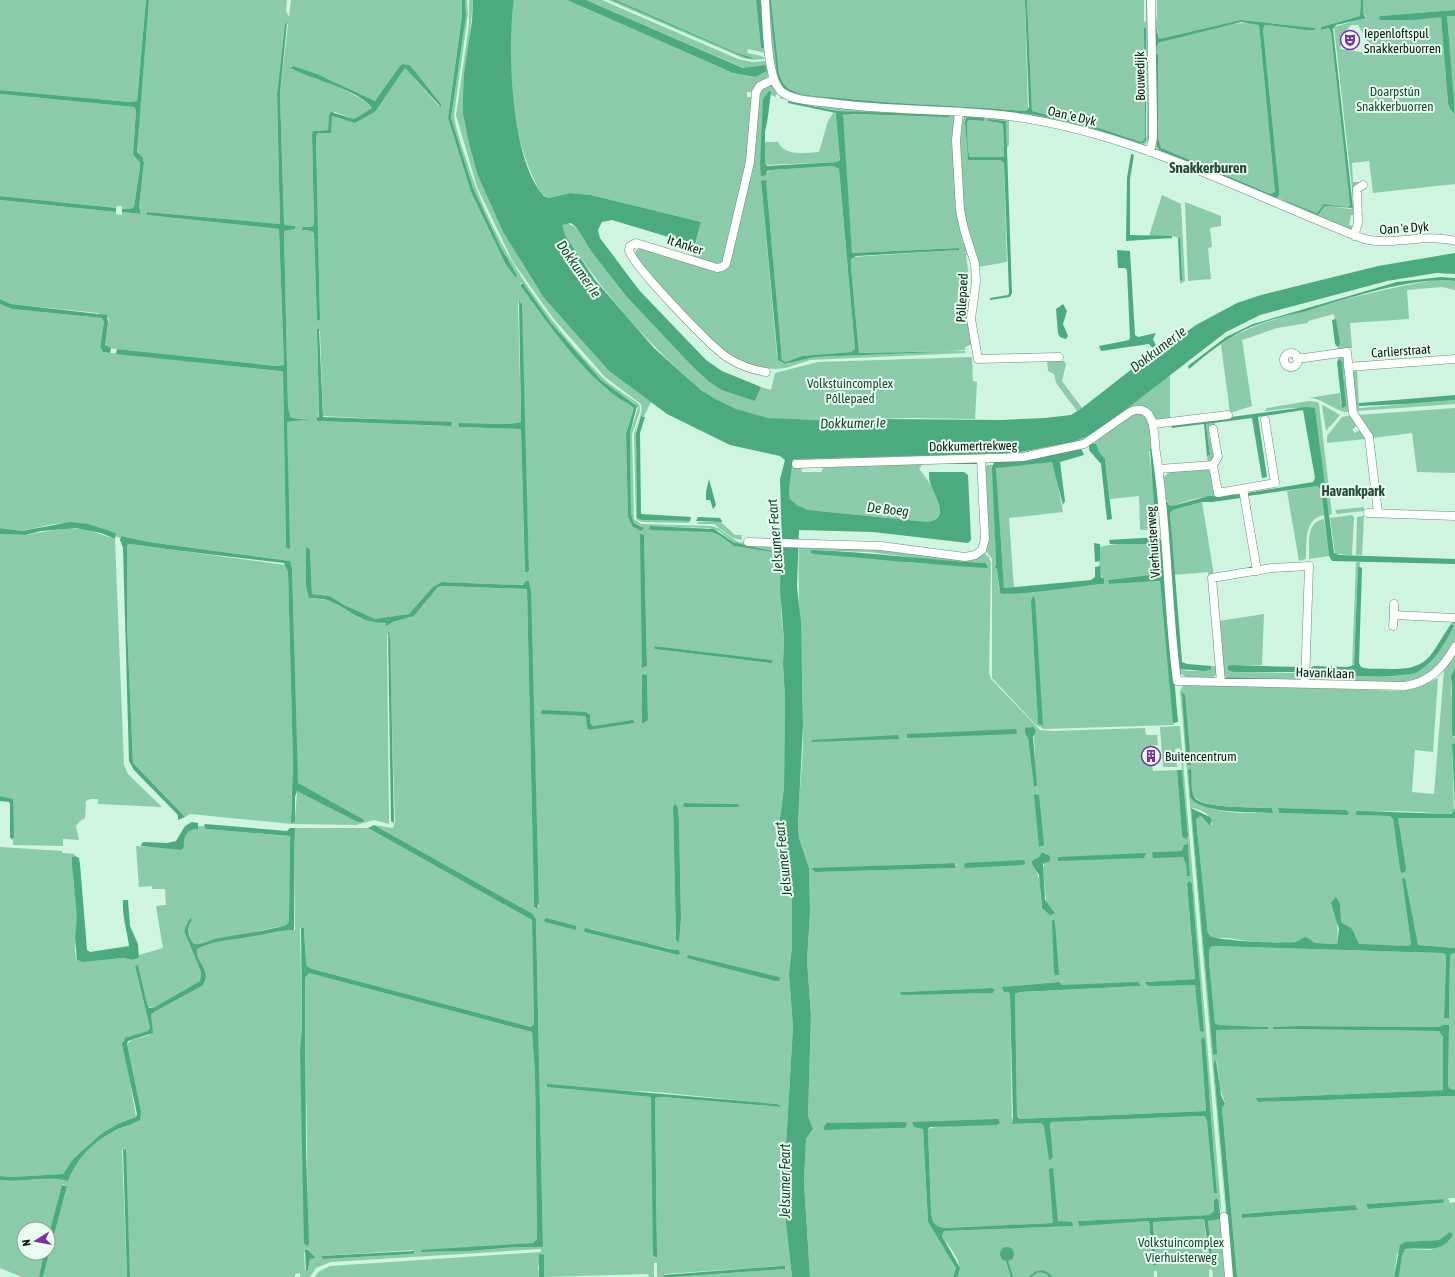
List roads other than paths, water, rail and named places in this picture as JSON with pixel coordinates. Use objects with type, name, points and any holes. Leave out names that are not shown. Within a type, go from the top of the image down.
[{"type":"street","points":[[765,0],[774,79]]},
{"type":"street","name":"Bouwedijk","points":[[1150,152],[1153,126],[1151,0]]},
{"type":"street","name":"Oan 'e Dyk","points":[[774,79],[781,91],[786,94],[810,101],[872,107],[959,112],[1051,122],[1105,136],[1150,152],[1354,236],[1381,242],[1439,237],[1455,241]]},
{"type":"street","name":"It Anker","points":[[766,372],[738,363],[723,354],[653,282],[636,262],[629,250],[630,246],[636,243],[717,268],[726,264],[750,162],[756,92],[760,86],[774,79]]},
{"type":"street","name":"Pôllepaed","points":[[959,112],[956,140],[959,198],[964,229],[973,255],[977,274],[972,319],[978,359],[1059,357]]},
{"type":"street","points":[[1354,236],[1358,216],[1357,189],[1363,185]]},
{"type":"street","points":[[1297,359],[1347,352],[1353,413],[1369,437],[1378,513]]},
{"type":"street","name":"Carlierstraat","points":[[1348,367],[1455,359]]},
{"type":"street","name":"Dokkumertrekweg","points":[[796,464],[1023,457],[1080,445],[1099,435],[1130,412],[1139,410],[1149,415],[1153,424]]},
{"type":"street","points":[[1153,424],[1228,415]]},
{"type":"street","points":[[1213,429],[1218,455],[1213,465],[1218,493],[1243,489],[1275,483],[1264,420]]},
{"type":"street","name":"Vierhuisterweg","points":[[1153,424],[1159,470],[1177,681]]},
{"type":"street","points":[[748,542],[881,546],[965,557],[975,555],[982,550],[984,539],[981,459]]},
{"type":"street","points":[[1159,470],[1213,465]]},
{"type":"street","points":[[1243,489],[1257,571]]},
{"type":"street","points":[[1368,513],[1455,516]]},
{"type":"street","points":[[1221,682],[1212,578],[1257,571],[1309,566],[1305,684]]},
{"type":"street","points":[[1393,626],[1394,604]]},
{"type":"street","points":[[1394,615],[1455,618]]},
{"type":"street","name":"Havanklaan","points":[[1177,681],[1398,686],[1416,684],[1429,678],[1441,669],[1455,647]]},
{"type":"street","points":[[1224,1217],[1229,1277]]},
{"type":"water","points":[[146,0],[149,0],[137,152],[143,158],[144,163],[139,207],[141,214],[122,212],[122,209],[130,209],[134,207],[140,167],[140,163],[133,155],[136,110],[134,107],[0,94],[0,90],[129,102],[137,101]]},
{"type":"water","points":[[462,0],[465,0],[466,16],[451,118],[473,188],[500,246],[517,275],[516,278],[506,265],[471,192],[448,118],[462,16]]},
{"type":"water","points":[[473,0],[514,0],[511,73],[518,130],[524,157],[533,179],[544,196],[549,198],[570,193],[591,195],[701,222],[695,245],[612,220],[602,222],[598,230],[600,238],[639,290],[706,360],[722,371],[761,387],[755,401],[722,390],[708,381],[626,296],[591,251],[577,228],[571,223],[562,225],[565,235],[595,280],[654,348],[701,390],[715,399],[736,409],[768,418],[851,422],[882,419],[1001,420],[1071,415],[1155,351],[1149,344],[1101,351],[1099,346],[1129,340],[1130,338],[1127,270],[1125,268],[1118,268],[1117,250],[1130,251],[1135,335],[1138,337],[1156,333],[1153,339],[1159,352],[1196,325],[1237,303],[1261,295],[1378,266],[1455,253],[1455,274],[1436,273],[1387,281],[1260,315],[1226,332],[1091,435],[1073,442],[1016,453],[793,459],[789,489],[790,499],[797,505],[808,510],[929,522],[939,515],[940,511],[938,500],[930,482],[929,472],[964,472],[968,475],[971,540],[968,543],[873,532],[799,530],[797,587],[801,623],[803,725],[798,823],[799,838],[809,868],[810,912],[807,961],[811,1016],[808,1116],[813,1129],[806,1139],[804,1182],[810,1277],[792,1277],[783,1196],[793,1027],[789,974],[792,947],[792,886],[782,839],[780,819],[784,788],[785,699],[783,663],[784,641],[780,589],[782,542],[780,479],[785,460],[780,456],[730,445],[667,414],[609,371],[544,298],[503,232],[478,176],[470,147],[463,114],[463,98],[464,75],[472,21]]},
{"type":"water","points":[[567,0],[586,0],[743,68],[764,65],[766,66],[767,71],[755,77],[733,73]]},
{"type":"water","points":[[612,0],[616,0],[737,53],[754,58],[747,58],[732,52]]},
{"type":"water","points":[[756,0],[762,0],[766,48],[761,48]]},
{"type":"water","points":[[769,0],[771,0],[779,73],[783,83],[791,90],[808,95],[862,100],[1022,111],[1027,110],[1029,107],[1025,0],[1027,0],[1032,111],[1096,127],[1141,142],[1144,140],[1145,135],[1144,28],[1146,28],[1146,140],[1143,143],[1139,143],[1076,123],[1030,114],[967,108],[868,103],[808,96],[790,92],[785,89],[777,74]]},
{"type":"water","points":[[1361,0],[1363,0],[1363,13],[1366,18],[1336,25],[1333,29],[1353,208],[1325,206],[1318,215],[1287,201],[1317,213],[1324,204],[1347,207],[1350,205],[1331,32],[1329,28],[1321,30],[1321,27],[1360,16]]},
{"type":"water","points":[[1455,10],[1455,16],[1447,16],[1455,114],[1450,109],[1448,103],[1441,17],[1412,20],[1380,20],[1379,17]]},
{"type":"water","points":[[1241,20],[1315,28],[1315,30],[1305,30],[1265,25],[1263,29],[1279,189],[1279,195],[1276,198],[1170,155],[1159,150],[1157,146],[1155,54],[1158,55],[1158,138],[1161,148],[1270,194],[1275,192],[1259,25],[1241,22],[1161,42],[1158,43],[1157,47],[1155,46],[1154,28],[1156,28],[1159,39]]},
{"type":"water","points":[[287,23],[280,94],[284,223],[285,225],[295,226],[295,229],[284,231],[288,408],[291,418],[309,419],[287,422],[290,549],[286,548],[283,372],[116,354],[117,349],[276,366],[284,365],[279,229],[147,215],[147,212],[280,224],[277,94],[285,24]]},
{"type":"water","points":[[403,64],[410,65],[441,104],[441,107],[405,68],[375,112],[355,123],[332,116],[331,133],[318,133],[316,136],[320,320],[317,321],[314,234],[312,231],[302,230],[303,227],[311,227],[314,225],[312,134],[313,131],[328,130],[329,115],[331,112],[354,119],[372,108],[356,95],[290,68],[293,66],[317,74],[375,101]]},
{"type":"water","points":[[769,91],[771,91],[771,93],[765,131],[765,164],[767,166],[837,162],[840,160],[836,113],[788,103],[788,101],[837,111],[949,115],[949,117],[843,115],[852,253],[959,248],[959,250],[856,256],[851,259],[851,267],[859,353],[965,351],[815,357],[785,364],[778,360],[761,181],[766,180],[782,360],[786,362],[802,356],[851,352],[855,349],[839,169],[833,166],[771,170],[767,171],[766,175],[761,176],[760,164],[763,99]]},
{"type":"water","points":[[966,118],[984,118],[984,121],[969,120],[967,122],[968,151],[970,157],[1004,157],[1003,125],[988,121],[988,119],[1006,121],[1012,293],[1010,297],[990,300],[990,298],[1008,295],[1009,293],[1004,163],[1000,160],[968,160],[965,122]]},
{"type":"water","points":[[1131,154],[1134,155],[1130,179],[1130,235],[1172,236],[1172,238],[1126,241],[1127,178]]},
{"type":"water","points":[[0,196],[116,208],[116,212],[0,200]]},
{"type":"water","points":[[1178,237],[1180,238],[1182,280],[1180,281]]},
{"type":"water","points":[[1441,277],[1455,278],[1455,281],[1438,280],[1400,285],[1259,324],[1230,338],[1189,369],[1188,366],[1226,337],[1253,324],[1397,282]]},
{"type":"water","points":[[523,283],[551,323],[601,380],[637,406],[630,433],[631,514],[634,523],[644,528],[641,531],[632,526],[628,517],[626,434],[634,408],[609,391],[571,353],[520,285]]},
{"type":"water","points":[[0,299],[11,304],[107,315],[108,322],[105,345],[111,348],[110,353],[103,352],[100,347],[104,322],[102,318],[12,309],[0,304]]},
{"type":"water","points":[[519,301],[522,304],[529,571],[527,573],[525,572],[521,429],[459,427],[459,423],[510,424],[521,422]]},
{"type":"water","points":[[1063,304],[1067,311],[1063,324],[1068,336],[1066,339],[1060,337],[1058,333],[1056,309]]},
{"type":"water","points":[[1336,319],[1340,343],[1338,347],[1335,344],[1332,320]]},
{"type":"water","points":[[319,328],[323,417],[452,422],[451,426],[318,421],[316,418],[319,417],[317,330]]},
{"type":"water","points":[[1339,358],[1342,362],[1346,406],[1342,408],[1337,362]]},
{"type":"water","points":[[1455,395],[1455,400],[1359,406],[1359,403]]},
{"type":"water","points":[[1306,407],[1315,408],[1334,553],[1339,555],[1455,559],[1455,564],[1332,561],[1329,556],[1321,490],[1318,486],[1248,496],[1247,493],[1313,482],[1315,478],[1303,410],[1258,417],[1267,477],[1262,478],[1252,418],[1206,424],[1210,455],[1207,456],[1204,424],[1172,428],[1171,425]]},
{"type":"water","points":[[641,416],[645,417],[640,433],[641,514],[691,517],[690,521],[641,520],[637,518],[636,433]]},
{"type":"water","points":[[1091,443],[1096,444],[1105,459],[1112,519],[1107,520],[1101,464],[1089,450],[1089,445]]},
{"type":"water","points":[[1081,448],[1084,455],[1060,462],[1065,501],[1063,505],[1052,462],[996,468],[1004,588],[1091,580],[1095,577],[1095,567],[1100,566],[1101,577],[1104,579],[1104,584],[1032,592],[1000,593],[997,569],[995,567],[992,468],[994,462],[1039,458]]},
{"type":"water","points":[[1150,449],[1152,449],[1159,504],[1154,504]]},
{"type":"water","points":[[709,479],[716,505],[713,509],[710,500],[706,500]]},
{"type":"water","points":[[1241,494],[1241,498],[1202,502],[1173,510],[1170,513],[1182,662],[1187,664],[1211,666],[1211,669],[1205,671],[1180,669],[1178,667],[1166,500],[1169,505],[1172,506],[1209,496]]},
{"type":"water","points":[[698,517],[720,518],[722,522],[696,521]]},
{"type":"water","points":[[70,522],[88,524],[116,533],[115,539],[101,533],[76,528],[41,531],[25,535],[0,534],[0,528],[22,531]]},
{"type":"water","points":[[650,526],[714,529],[733,542],[772,551],[734,546],[719,535],[711,532],[652,530],[649,529]]},
{"type":"water","points":[[640,534],[644,535],[647,666],[642,668]]},
{"type":"water","points":[[121,536],[149,542],[290,561],[292,568],[298,783],[364,820],[363,822],[358,822],[297,791],[295,797],[295,822],[291,823],[293,764],[288,572],[284,563],[130,544],[127,545],[127,625],[133,763],[185,817],[178,820],[178,815],[134,770],[129,761],[123,548],[120,540]]},
{"type":"water","points":[[1158,537],[1162,541],[1178,722],[1173,723],[1160,581],[1109,584],[1108,580],[1158,574],[1159,572],[1158,549],[1155,544],[1110,544],[1109,540]]},
{"type":"water","points":[[1094,543],[1100,544],[1100,561],[1095,562]]},
{"type":"water","points":[[307,547],[310,550],[312,594],[330,596],[344,605],[375,619],[409,614],[433,587],[442,582],[523,585],[526,581],[529,581],[531,591],[539,903],[537,909],[534,907],[527,589],[438,587],[414,616],[393,622],[386,626],[385,623],[368,621],[328,600],[309,598],[306,585]]},
{"type":"water","points":[[812,550],[856,552],[986,563],[988,567],[944,565],[813,554],[810,552]]},
{"type":"water","points":[[1358,566],[1362,568],[1359,663],[1361,667],[1371,669],[1403,669],[1413,667],[1422,663],[1428,658],[1451,624],[1454,626],[1435,656],[1419,671],[1399,676],[1313,674],[1312,667],[1314,666],[1348,667],[1354,665]]},
{"type":"water","points":[[1033,596],[1035,599],[1043,726],[1038,724],[1031,601]]},
{"type":"water","points":[[388,632],[390,640],[394,823],[391,821]]},
{"type":"water","points":[[655,646],[772,660],[773,662],[770,663],[655,649]]},
{"type":"water","points":[[1228,666],[1299,667],[1299,672],[1233,672],[1228,670]]},
{"type":"water","points":[[1455,667],[1455,737],[1452,735],[1451,676]]},
{"type":"water","points":[[642,674],[647,675],[648,720],[642,724]]},
{"type":"water","points":[[1182,692],[1185,695],[1191,765],[1187,765]]},
{"type":"water","points":[[542,710],[586,712],[590,715],[590,723],[593,726],[631,720],[635,723],[590,730],[587,728],[586,717],[541,714]]},
{"type":"water","points":[[1033,727],[1036,731],[1033,737],[1037,785],[1034,788],[1028,738],[1025,733],[1025,728]]},
{"type":"water","points":[[1016,729],[1017,734],[907,738],[907,734]]},
{"type":"water","points":[[898,735],[899,739],[811,742],[812,740]]},
{"type":"water","points":[[1455,743],[1455,808],[1452,744]]},
{"type":"water","points":[[1191,769],[1192,792],[1195,798],[1200,802],[1219,806],[1272,808],[1273,813],[1228,811],[1205,807],[1196,803],[1190,797],[1188,770]]},
{"type":"water","points":[[1177,770],[1182,770],[1188,835],[1186,839],[1182,836]]},
{"type":"water","points":[[1034,794],[1039,795],[1044,845],[1039,847]]},
{"type":"water","points":[[0,796],[13,799],[14,836],[12,840],[10,837],[10,804],[9,802],[0,801]]},
{"type":"water","points":[[684,803],[740,805],[738,807],[686,807],[683,806]]},
{"type":"water","points":[[676,804],[679,818],[681,919],[679,943],[676,940],[673,806]]},
{"type":"water","points":[[1191,808],[1210,817],[1212,820],[1210,826],[1201,816],[1196,819],[1207,929],[1211,936],[1216,938],[1252,942],[1278,943],[1295,942],[1306,937],[1315,943],[1337,944],[1339,929],[1331,903],[1336,897],[1340,904],[1341,922],[1352,929],[1359,944],[1408,946],[1411,944],[1402,879],[1405,878],[1418,945],[1455,948],[1455,953],[1451,954],[1450,957],[1449,1018],[1444,1018],[1446,958],[1445,954],[1442,953],[1212,946],[1209,951],[1209,961],[1215,1023],[1218,1025],[1269,1027],[1268,1029],[1216,1030],[1217,1054],[1213,1055]]},
{"type":"water","points":[[1278,808],[1346,810],[1349,813],[1347,815],[1279,813]]},
{"type":"water","points":[[1455,808],[1455,818],[1398,818],[1406,868],[1405,872],[1402,873],[1400,870],[1393,819],[1390,816],[1356,815],[1357,811],[1452,814]]},
{"type":"water","points":[[192,822],[198,823],[198,829],[191,830],[186,834],[184,847],[181,850],[141,846],[144,842],[167,843],[176,841],[185,826]]},
{"type":"water","points":[[205,824],[287,831],[290,828],[295,828],[294,930],[279,931],[218,942],[197,949],[197,954],[206,976],[202,986],[154,1012],[151,1015],[153,1033],[128,1041],[127,1044],[141,1111],[140,1120],[109,1134],[87,1150],[72,1172],[68,1181],[59,1179],[17,1181],[0,1180],[0,1176],[12,1177],[63,1174],[73,1159],[101,1134],[118,1124],[136,1117],[137,1114],[122,1044],[125,1038],[148,1031],[150,1028],[135,966],[138,965],[149,1008],[153,1008],[200,981],[201,972],[184,931],[190,918],[192,920],[188,929],[190,938],[194,944],[286,925],[289,922],[290,836],[206,829],[204,826]]},
{"type":"water","points":[[374,825],[533,914],[536,919],[543,1247],[421,1252],[421,1250],[533,1243],[537,1239],[535,1074],[532,1032],[309,973],[305,978],[306,1150],[309,1244],[307,1246],[304,1243],[300,1051],[302,1027],[301,927],[304,928],[306,963],[307,966],[312,969],[531,1027],[534,1024],[532,920],[368,828]]},
{"type":"water","points":[[1188,844],[1190,876],[1187,876],[1186,865],[1183,857],[1153,858],[1152,852],[1182,851],[1184,845]]},
{"type":"water","points":[[1041,853],[1050,856],[1050,861],[1043,864],[1045,900],[1055,913],[1050,915],[1042,908],[1039,875],[1032,864],[1032,861],[1040,856]]},
{"type":"water","points":[[1146,853],[1144,858],[1058,861],[1058,857]]},
{"type":"water","points":[[75,856],[79,858],[80,864],[87,950],[90,952],[129,946],[123,906],[123,900],[128,900],[130,926],[138,944],[139,958],[132,960],[124,958],[83,962],[77,960],[75,938],[77,918],[72,864],[72,857]]},
{"type":"water","points":[[1025,861],[1025,864],[1021,865],[965,868],[964,865],[965,863]]},
{"type":"water","points":[[955,863],[956,868],[815,872],[812,869],[813,868]]},
{"type":"water","points":[[1189,881],[1192,884],[1203,1032],[1200,1031],[1195,985],[1148,986],[1145,982],[1195,979],[1187,884]]},
{"type":"water","points":[[546,918],[576,926],[576,930],[545,922],[544,920]]},
{"type":"water","points":[[1052,920],[1054,920],[1055,923],[1059,975],[1055,975],[1054,971]]},
{"type":"water","points":[[585,928],[678,950],[680,953],[678,955],[584,932]]},
{"type":"water","points":[[688,955],[780,978],[779,981],[775,981],[687,958]]},
{"type":"water","points":[[1059,982],[1062,985],[1138,982],[1141,986],[1020,992],[1015,994],[1017,1116],[1020,1119],[1206,1111],[1201,1040],[1203,1037],[1205,1040],[1217,1193],[1214,1193],[1207,1120],[1204,1116],[1051,1122],[1053,1157],[1049,1161],[1044,1126],[1041,1123],[1012,1124],[1010,996],[1009,992],[1004,992],[1002,987]]},
{"type":"water","points":[[992,988],[995,990],[993,993],[902,995],[900,993],[901,992]]},
{"type":"water","points":[[1449,1025],[1448,1086],[1450,1089],[1455,1090],[1455,1096],[1258,1102],[1256,1098],[1443,1090],[1443,1037],[1439,1031],[1273,1029],[1274,1027],[1301,1026],[1439,1027]]},
{"type":"water","points":[[1216,1060],[1221,1095],[1225,1104],[1222,1107],[1237,1277],[1232,1277],[1213,1064]]},
{"type":"water","points":[[547,1084],[777,1104],[783,1107],[662,1097],[655,1098],[656,1257],[653,1255],[651,1097],[547,1087]]},
{"type":"water","points":[[998,1119],[1000,1123],[997,1125],[930,1127],[928,1129],[931,1211],[935,1224],[944,1228],[1053,1223],[1049,1169],[1053,1168],[1058,1221],[1072,1222],[1073,1226],[944,1231],[942,1236],[960,1268],[958,1277],[953,1277],[956,1268],[928,1222],[923,1129],[914,1127],[912,1122]]},
{"type":"water","points":[[905,1122],[907,1124],[905,1128],[825,1130],[823,1128],[827,1123]]},
{"type":"water","points":[[123,1148],[126,1150],[130,1277],[127,1277]]},
{"type":"water","points":[[62,1185],[67,1186],[56,1228],[56,1221],[52,1221]]},
{"type":"water","points":[[1217,1198],[1221,1219],[1208,1221],[1212,1259],[1210,1261],[1204,1219],[1153,1222],[1156,1265],[1153,1265],[1149,1221],[1079,1226],[1078,1221],[1209,1215],[1214,1211],[1214,1200]]},
{"type":"water","points":[[1443,1199],[1444,1202],[1442,1203],[1368,1209],[1366,1204]]},
{"type":"water","points":[[1355,1205],[1358,1210],[1242,1218],[1242,1214]]},
{"type":"water","points":[[1450,1232],[1453,1235],[1448,1242],[1437,1248],[1405,1249],[1402,1256],[1399,1277],[1394,1277],[1400,1245],[1405,1242],[1439,1240]]},
{"type":"water","points":[[1004,1247],[1010,1247],[1014,1251],[1014,1257],[1010,1261],[1004,1261],[1000,1257],[1000,1251]]},
{"type":"water","points":[[305,1250],[308,1250],[316,1258],[310,1259],[308,1270],[306,1271]]},
{"type":"water","points":[[414,1251],[414,1253],[411,1254],[323,1259],[321,1256]]},
{"type":"water","points":[[539,1254],[544,1255],[544,1277],[539,1277]]},
{"type":"water","points":[[42,1261],[47,1261],[43,1277],[39,1277]]},
{"type":"water","points":[[785,1266],[785,1269],[673,1277],[664,1277],[663,1275]]},
{"type":"waterway","points":[[1007,1261],[1012,1277]]},
{"type":"waterway","points":[[1030,1277],[1040,1271],[1051,1277]]},
{"type":"place","name":"Iepenloftspul Snakkerbuorren","points":[[1350,40]]},
{"type":"place","name":"Buitencentrum","points":[[1151,756]]},
{"type":"district","name":"Snakkerburen","points":[[1208,167]]},
{"type":"district","name":"Havankpark","points":[[1353,491]]},
{"type":"park label","name":"Doarpstún Snakkerbuorren","points":[[1395,98]]},
{"type":"park label","name":"Volkstuincomplex Pôllepaed","points":[[850,390]]},
{"type":"park label","name":"Volkstuincomplex Vierhuisterweg","points":[[1181,1250]]},
{"type":"water label","name":"Dokkumer Ie","points":[[579,269]]},
{"type":"water label","name":"Dokkumer Ie","points":[[1158,349]]},
{"type":"water label","name":"Dokkumer Ie","points":[[853,423]]},
{"type":"water label","name":"De Boeg","points":[[888,509]]},
{"type":"water label","name":"Jelsumer Feart","points":[[775,536]]},
{"type":"water label","name":"Jelsumer Feart","points":[[783,859]]},
{"type":"water label","name":"Jelsumer Feart","points":[[785,1181]]}]
